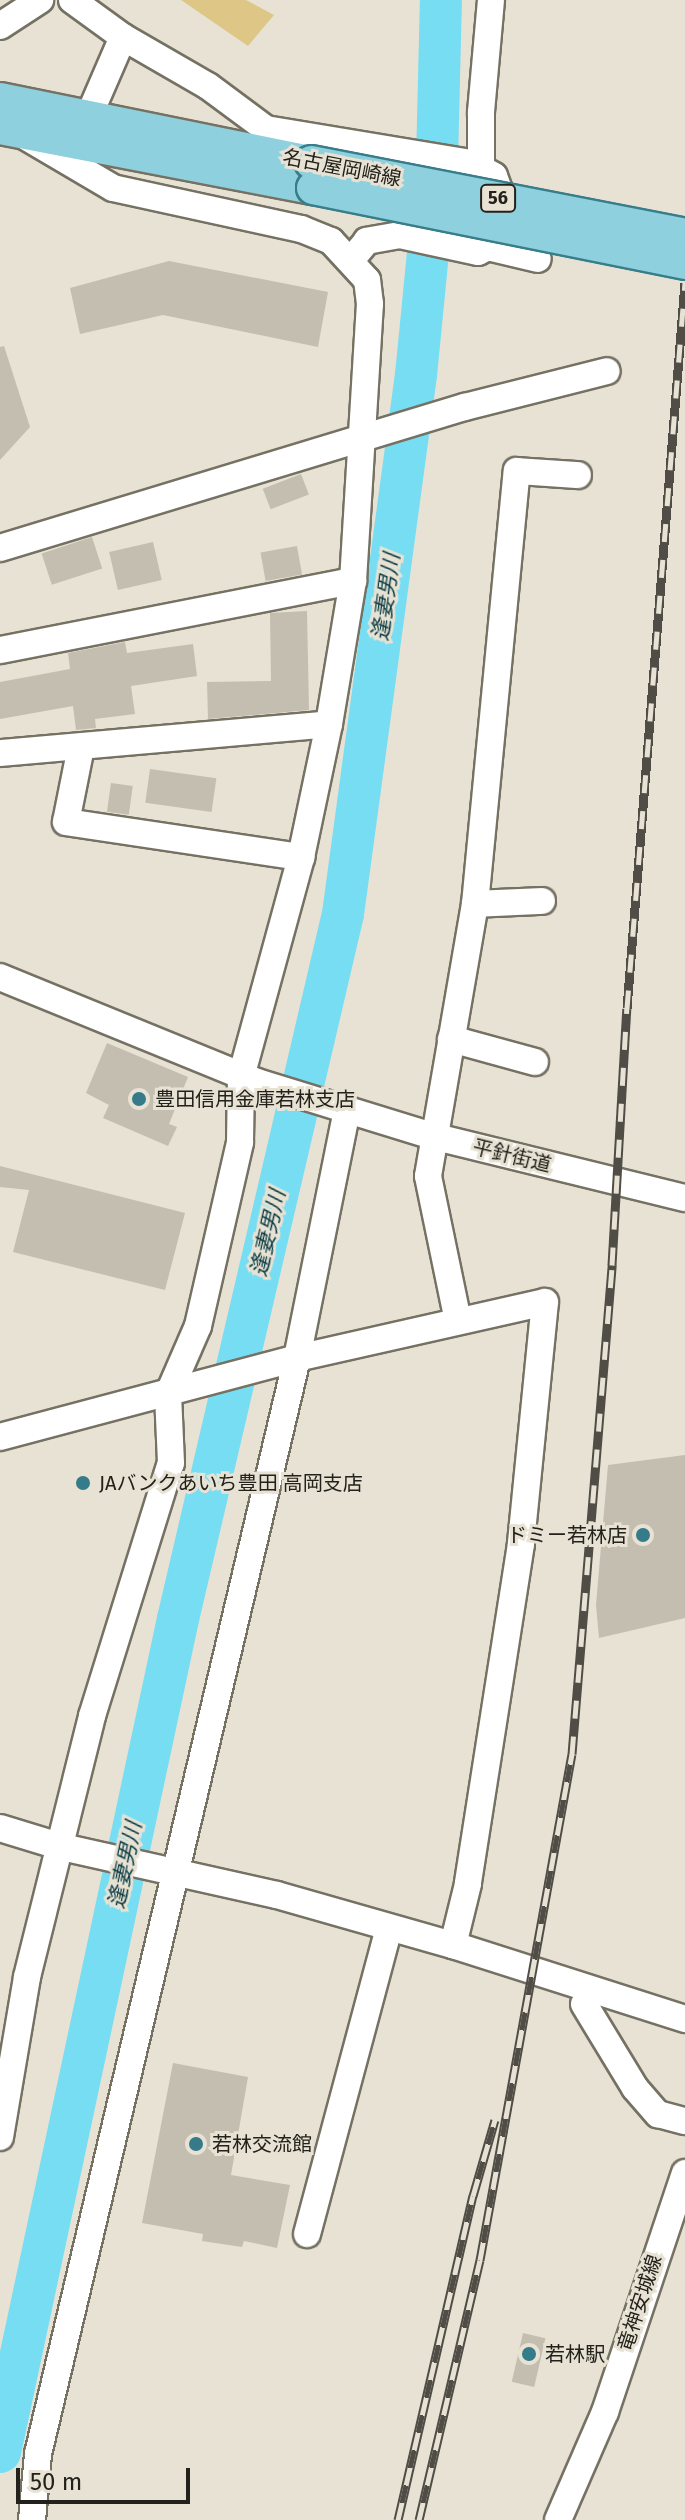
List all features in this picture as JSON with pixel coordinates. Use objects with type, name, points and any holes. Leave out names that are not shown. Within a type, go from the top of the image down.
[{"type":"main road","name":"名古屋岡崎線","points":[[0,99],[685,263]]},
{"type":"main road","name":"名古屋岡崎線","points":[[8,130],[685,235]]},
{"type":"street","points":[[0,26],[40,0]]},
{"type":"street","points":[[72,0],[123,37],[208,86],[266,129],[399,149],[476,165],[494,176],[499,190],[494,240],[483,249]]},
{"type":"street","points":[[476,165],[491,0]]},
{"type":"street","points":[[88,118],[123,37]]},
{"type":"street","points":[[0,2137],[27,1977],[66,1847],[92,1716],[171,1463],[172,1393],[201,1311],[329,724],[353,581],[370,304],[367,280],[331,241],[301,229],[113,188],[8,130]]},
{"type":"street","points":[[351,260],[367,241],[400,235],[538,259]]},
{"type":"street","points":[[0,548],[465,407],[607,371]]},
{"type":"street","points":[[458,1321],[428,1176],[475,904],[517,471],[578,475]]},
{"type":"street","points":[[0,650],[353,581]]},
{"type":"street","points":[[0,753],[329,724]]},
{"type":"street","points":[[81,747],[66,822],[301,857]]},
{"type":"street","points":[[475,904],[542,901]]},
{"type":"street","name":"平針街道","points":[[0,977],[249,1080],[436,1137],[685,1198]]},
{"type":"street","points":[[451,1039],[535,1062]]},
{"type":"street","points":[[32,2520],[38,2454],[291,1360],[343,1109]]},
{"type":"street","points":[[0,1437],[291,1360],[545,1302],[521,1544],[468,1884],[453,1945]]},
{"type":"street","points":[[0,1828],[66,1847],[174,1870],[453,1945],[685,2019]]},
{"type":"street","points":[[307,2234],[389,1928]]},
{"type":"street","points":[[584,2004],[635,2088],[658,2114],[685,2121]]},
{"type":"street","name":"竜神安城線","points":[[558,2520],[605,2412],[685,2173]]},
{"type":"shaded area","points":[[181,0],[246,0],[274,15],[248,46]]},
{"type":"building","points":[[169,261],[328,292],[318,347],[163,315],[80,334],[70,288]]},
{"type":"building","points":[[4,346],[30,427],[0,460],[0,347]]},
{"type":"building","points":[[301,474],[309,495],[271,509],[263,489]]},
{"type":"building","points":[[92,537],[102,568],[52,585],[42,553]]},
{"type":"building","points":[[153,542],[162,580],[118,590],[109,552]]},
{"type":"building","points":[[297,546],[302,575],[266,581],[261,552]]},
{"type":"building","points":[[307,611],[309,710],[208,719],[207,682],[271,681],[270,613]]},
{"type":"building","points":[[125,642],[127,653],[193,644],[197,676],[131,686],[135,714],[95,719],[96,728],[76,730],[73,706],[0,719],[0,682],[70,669],[68,653]]},
{"type":"building","points":[[150,769],[216,778],[212,812],[145,803]]},
{"type":"building","points":[[111,783],[133,786],[129,815],[107,812]]},
{"type":"building","name":"豊田信用金庫若林支店","points":[[107,1043],[188,1077],[169,1124],[177,1127],[168,1146],[103,1118],[109,1105],[86,1093]]},
{"type":"building","points":[[0,1166],[185,1213],[165,1290],[13,1252],[29,1190],[0,1187]]},
{"type":"building","name":"ドミー若林店","points":[[685,1455],[685,1618],[599,1638],[596,1605],[608,1465]]},
{"type":"building","name":"若林交流館","points":[[173,2063],[248,2077],[231,2175],[290,2185],[277,2248],[244,2241],[242,2247],[202,2241],[203,2234],[142,2223]]},
{"type":"building","name":"若林駅","points":[[523,2333],[545,2338],[534,2387],[512,2382]]},
{"type":"waterway","name":"逢妻男川","points":[[0,2452],[178,1619],[343,914],[416,375],[437,161],[441,0]]},
{"type":"railway","points":[[419,2520],[480,2260],[572,1754],[612,1265],[627,1008],[685,282]]},
{"type":"railway","points":[[398,2520],[473,2196],[495,2120]]},
{"type":"place","name":"豊田信用金庫若林支店","points":[[139,1099]]},
{"type":"place","name":"JAバンクあいち豊田 高岡支店","points":[[83,1483]]},
{"type":"place","name":"ドミー若林店","points":[[643,1535]]},
{"type":"place","name":"若林交流館","points":[[196,2144]]},
{"type":"place","name":"若林駅","points":[[529,2354]]}]
